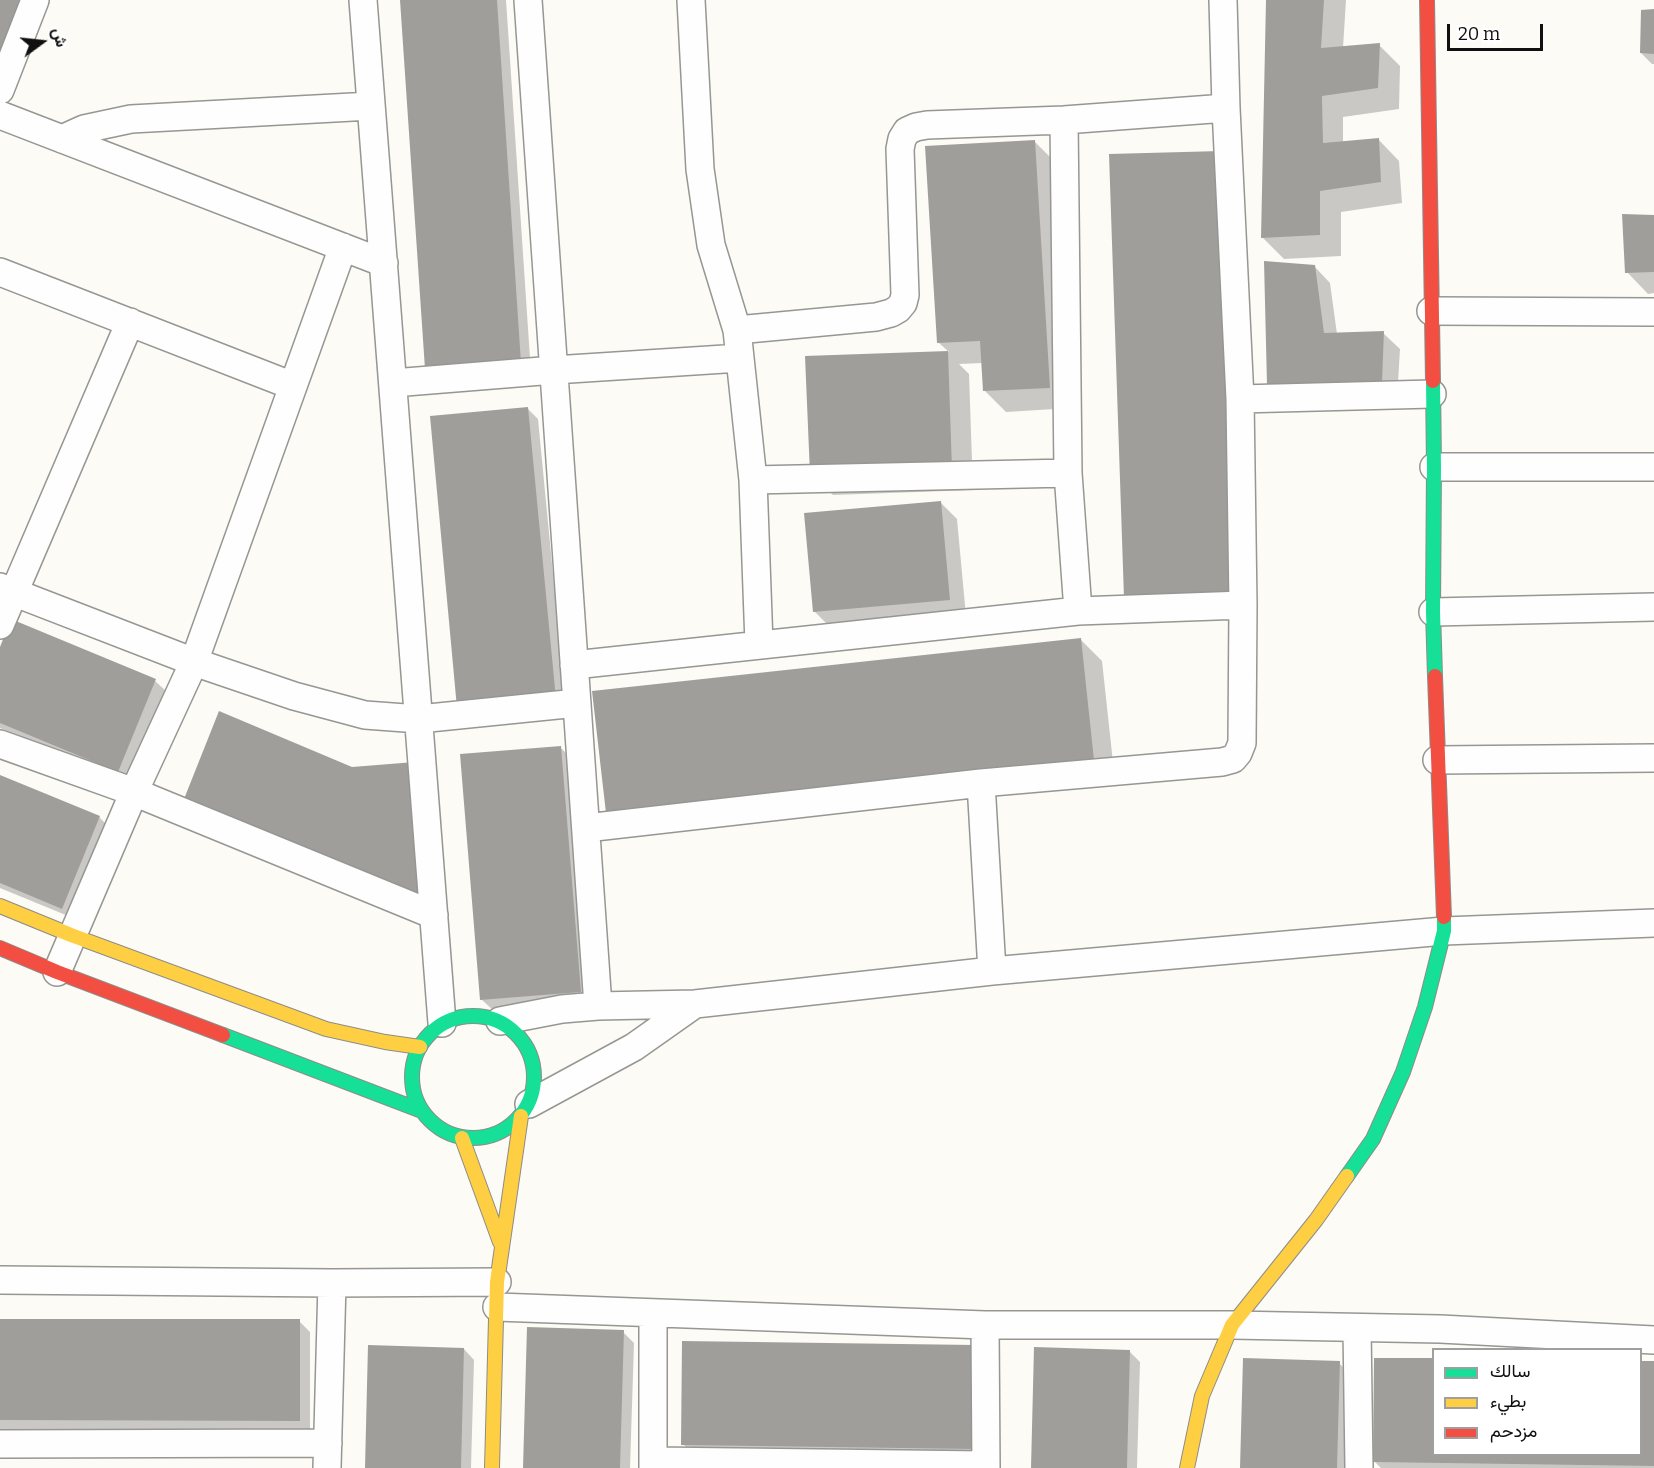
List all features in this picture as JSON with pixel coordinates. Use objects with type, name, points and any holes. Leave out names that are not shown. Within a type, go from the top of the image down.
[{"type":"street","points":[[0,90],[35,0]]},
{"type":"street","points":[[363,0],[442,1023]]},
{"type":"street","points":[[528,0],[598,1006]]},
{"type":"street","points":[[691,0],[700,169],[711,245],[737,330],[753,480],[759,644]]},
{"type":"street","points":[[586,828],[981,783],[1222,762],[1233,759],[1238,753],[1242,742],[1243,604],[1240,399],[1223,0]]},
{"type":"street","points":[[1187,1468],[1202,1396],[1232,1325],[1316,1220],[1373,1139],[1403,1072],[1422,1018],[1444,931],[1433,612],[1434,467],[1427,0]]},
{"type":"street","points":[[62,139],[84,129],[131,119],[371,106]]},
{"type":"street","points":[[737,330],[876,316],[898,309],[905,295],[900,148],[907,131],[927,125],[1064,120],[1226,108]]},
{"type":"street","points":[[0,115],[384,263]]},
{"type":"street","points":[[1064,120],[1068,473],[1078,611]]},
{"type":"street","points":[[57,972],[134,792],[194,662],[343,247]]},
{"type":"street","points":[[0,272],[292,386]]},
{"type":"street","points":[[1431,311],[1654,312]]},
{"type":"street","points":[[0,625],[7,590],[130,322]]},
{"type":"street","points":[[393,383],[740,358]]},
{"type":"street","points":[[1240,399],[1432,394]]},
{"type":"street","points":[[1434,467],[1654,467]]},
{"type":"street","points":[[753,480],[1068,473]]},
{"type":"street","points":[[7,590],[194,662],[294,696],[365,715],[419,719],[577,703]]},
{"type":"street","points":[[574,665],[1078,611],[1243,604]]},
{"type":"street","points":[[1433,612],[1654,607]]},
{"type":"street","points":[[0,744],[134,792],[434,915]]},
{"type":"street","points":[[1437,760],[1654,758]]},
{"type":"street","points":[[981,783],[992,970]]},
{"type":"street","points":[[0,906],[71,935],[326,1029],[420,1047]]},
{"type":"street","points":[[500,1021],[562,1009],[695,1004],[992,970],[1444,931],[1654,923]]},
{"type":"street","points":[[0,948],[57,972],[422,1111]]},
{"type":"street","points":[[492,1468],[497,1295],[502,1247],[525,1110],[535,1085],[534,1066],[527,1048],[515,1032],[500,1021],[485,1016],[471,1015],[456,1017],[442,1023],[429,1034],[413,1063],[412,1079],[415,1096],[422,1111],[433,1123],[446,1133],[462,1138],[495,1135],[509,1127],[525,1110],[634,1047],[695,1004]]},
{"type":"street","points":[[462,1138],[502,1247]]},
{"type":"street","points":[[0,1280],[332,1283],[497,1295],[652,1313],[985,1325],[1232,1325],[1440,1329],[1654,1340]]},
{"type":"street","points":[[0,1444],[328,1456],[332,1283]]},
{"type":"street","points":[[652,1313],[653,1465],[986,1467],[985,1325]]},
{"type":"street","points":[[1357,1328],[1359,1468]]},
{"type":"building","points":[[0,0],[22,0],[0,60]]},
{"type":"building","points":[[400,0],[497,0],[521,363],[425,369]]},
{"type":"building","points":[[1266,0],[1324,0],[1321,48],[1380,43],[1378,88],[1322,96],[1323,143],[1379,138],[1381,182],[1320,191],[1320,235],[1261,238]]},
{"type":"building","points":[[1654,9],[1654,54],[1640,53],[1641,10]]},
{"type":"building","points":[[1035,140],[1050,388],[983,391],[980,341],[937,343],[925,146]]},
{"type":"building","points":[[1221,151],[1236,594],[1124,598],[1109,154]]},
{"type":"building","points":[[1622,214],[1654,215],[1654,272],[1625,273]]},
{"type":"building","points":[[1264,261],[1315,265],[1324,333],[1384,331],[1382,383],[1267,385]]},
{"type":"building","points":[[948,351],[952,469],[810,474],[805,356]]},
{"type":"building","points":[[528,407],[556,699],[457,708],[430,416]]},
{"type":"building","points":[[941,501],[950,600],[813,612],[804,513]]},
{"type":"building","points":[[11,619],[156,679],[118,772],[0,723],[0,647]]},
{"type":"building","points":[[1081,638],[1094,760],[606,813],[592,691]]},
{"type":"building","points":[[219,711],[352,767],[415,762],[424,896],[184,799]]},
{"type":"building","points":[[561,746],[581,992],[480,1000],[460,754]]},
{"type":"building","points":[[0,775],[100,816],[62,909],[0,883]]},
{"type":"building","points":[[0,1319],[300,1319],[300,1421],[0,1420]]},
{"type":"building","points":[[527,1327],[624,1330],[620,1468],[523,1468]]},
{"type":"building","points":[[682,1341],[974,1345],[973,1449],[681,1445]]},
{"type":"building","points":[[368,1345],[464,1348],[461,1468],[365,1468]]},
{"type":"building","points":[[1034,1347],[1130,1350],[1127,1468],[1031,1468]]},
{"type":"building","points":[[1243,1358],[1340,1361],[1337,1468],[1240,1468]]},
{"type":"building","points":[[1374,1358],[1432,1358],[1432,1456],[1642,1456],[1642,1361],[1654,1361],[1654,1466],[1373,1462]]},
{"type":"traffic: fast","points":[[1433,381],[1435,676]]},
{"type":"traffic: fast","points":[[1347,1176],[1373,1139],[1403,1072],[1425,1007],[1444,931],[1444,917]]},
{"type":"traffic: fast","points":[[473,1016],[496,1020],[516,1034],[530,1054],[534,1077],[530,1100],[516,1120],[496,1134],[473,1138],[450,1134],[430,1120],[416,1100],[412,1077],[416,1054],[430,1034],[450,1020],[473,1016]]},
{"type":"traffic: fast","points":[[223,1035],[422,1111]]},
{"type":"traffic: slow","points":[[0,906],[71,935],[326,1029],[420,1047]]},
{"type":"traffic: slow","points":[[492,1468],[497,1282],[521,1116]]},
{"type":"traffic: slow","points":[[462,1138],[500,1242]]},
{"type":"traffic: slow","points":[[1187,1468],[1202,1396],[1232,1325],[1316,1220],[1347,1176]]},
{"type":"traffic: jam","points":[[1427,0],[1433,381]]},
{"type":"traffic: jam","points":[[1435,676],[1444,917]]},
{"type":"traffic: jam","points":[[0,948],[223,1035]]}]
